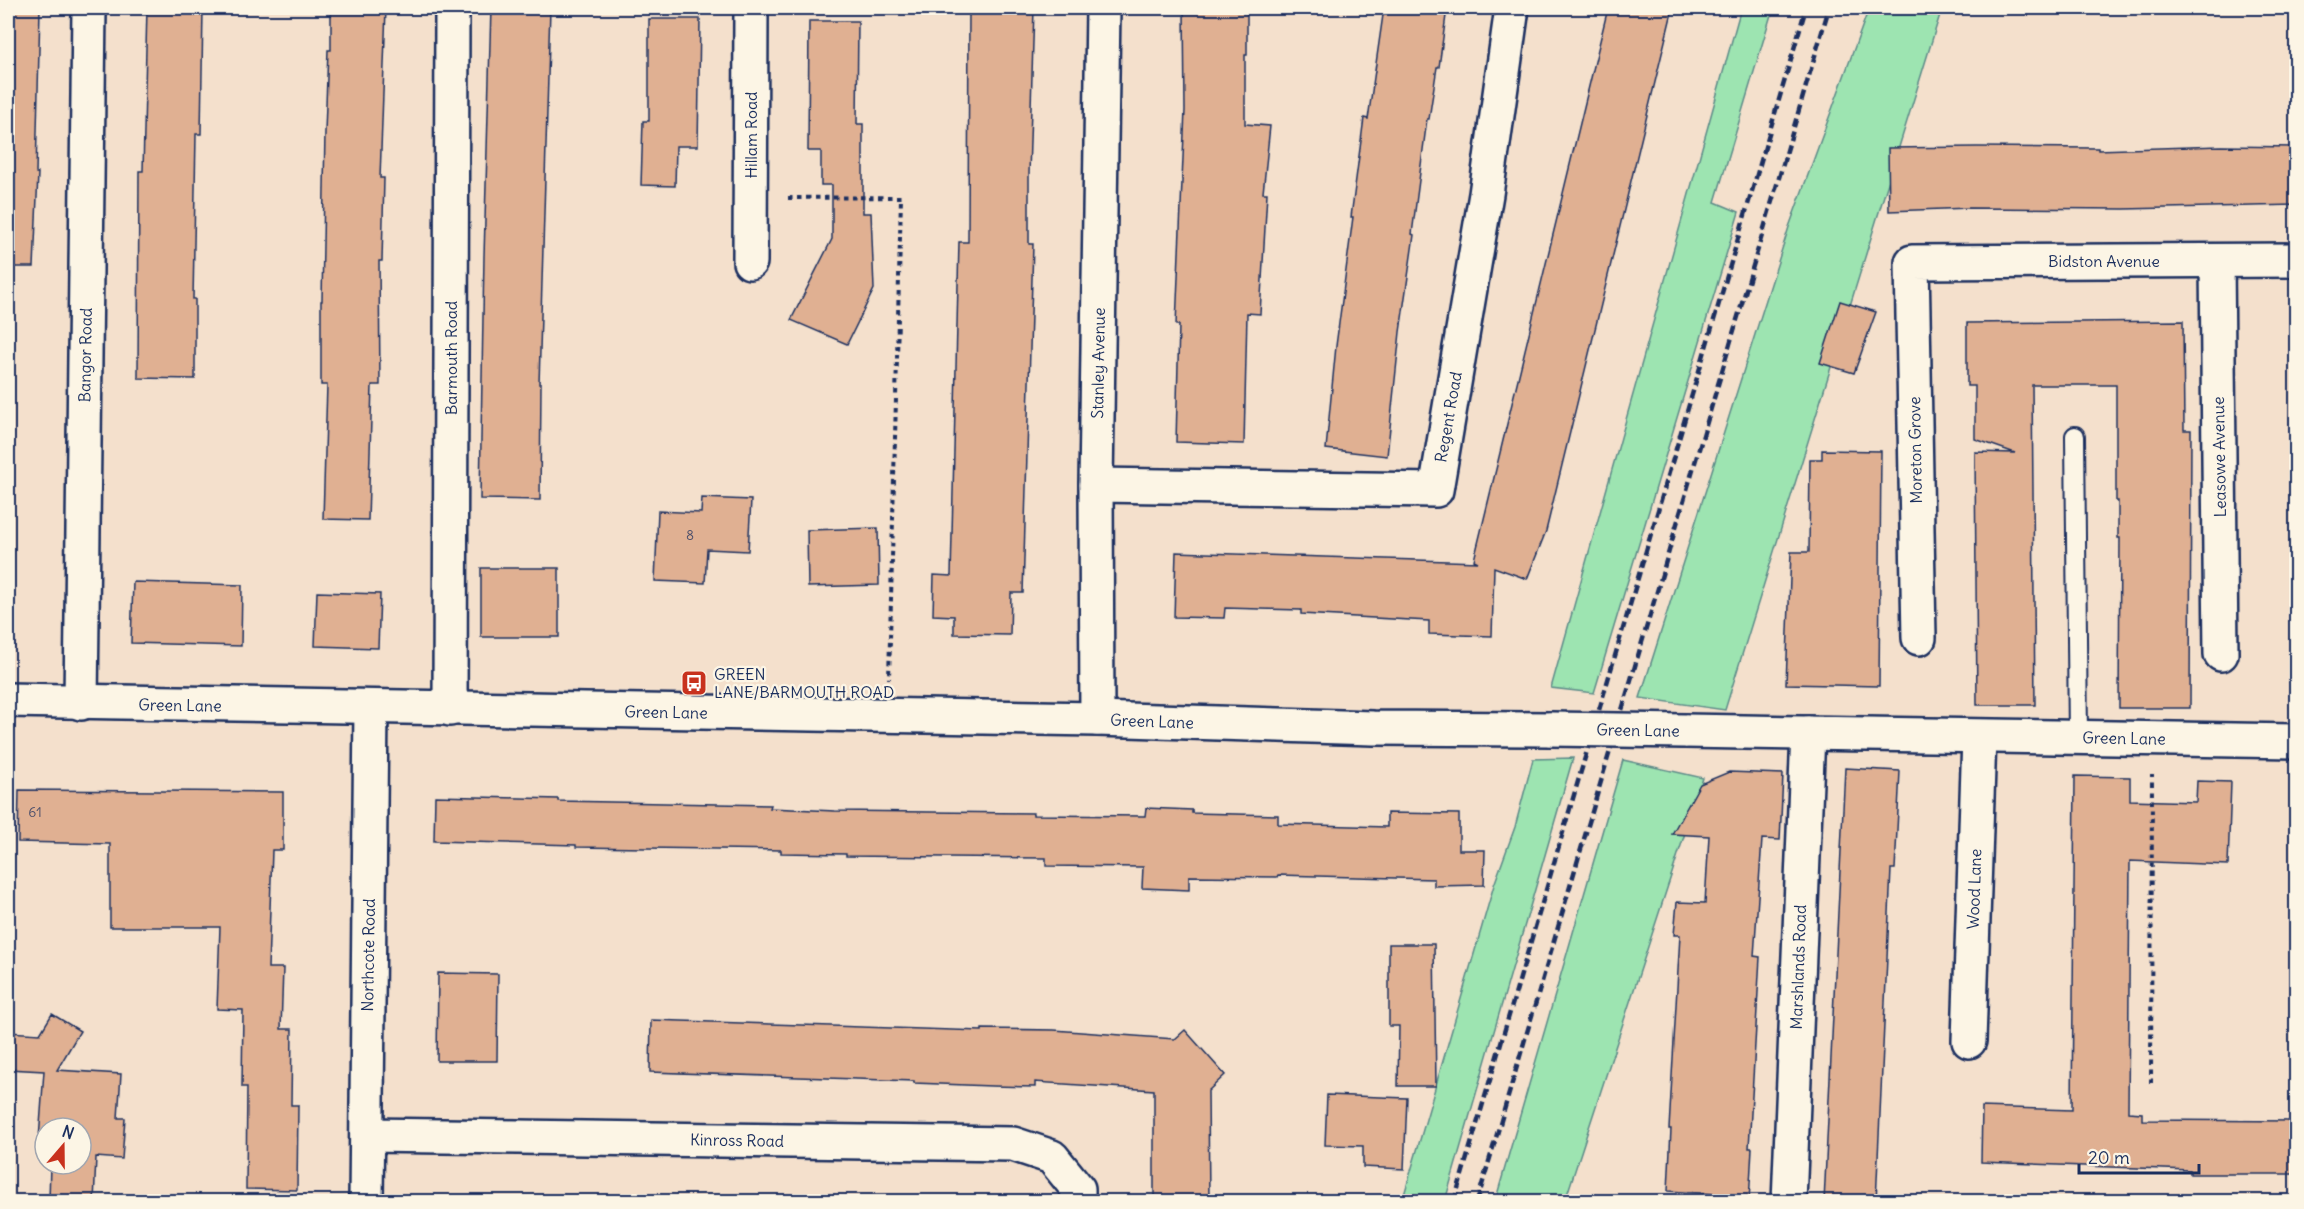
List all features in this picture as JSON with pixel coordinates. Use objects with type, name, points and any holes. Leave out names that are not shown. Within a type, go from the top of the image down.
[{"type":"street","name":"Bangor Road","points":[[81,703],[89,8]]},
{"type":"street","name":"Barmouth Road","points":[[450,709],[452,8]]},
{"type":"street","name":"Hillam Road","points":[[750,262],[751,8]]},
{"type":"street","name":"Stanley Avenue","points":[[1097,719],[1096,485],[1103,8]]},
{"type":"street","name":"Regent Road","points":[[1096,485],[1436,490],[1486,194],[1512,8]]},
{"type":"street","name":"Bidston Avenue","points":[[1912,262],[2296,260]]},
{"type":"street","name":"Leasowe Avenue","points":[[2217,261],[2221,654]]},
{"type":"street","name":"Moreton Grove","points":[[1912,262],[1919,638]]},
{"type":"street","name":"Green Lane","points":[[8,700],[1097,719],[1373,728],[2296,741]]},
{"type":"street","name":"Northcote Road","points":[[366,1202],[371,708]]},
{"type":"street","name":"Marshlands Road","points":[[1789,1202],[1808,733]]},
{"type":"street","name":"Wood Lane","points":[[1969,1041],[1979,737]]},
{"type":"street","name":"Kinross Road","points":[[367,1135],[1013,1144],[1052,1156],[1078,1190],[1078,1202]]},
{"type":"lane","points":[[2074,436],[2078,738]]},
{"type":"path","points":[[750,199],[901,197],[888,716]]},
{"type":"path","points":[[2151,1083],[2152,739]]},
{"type":"green space","points":[[1741,8],[1773,8],[1715,202],[1739,212],[1594,693],[1551,688]]},
{"type":"green space","points":[[1869,8],[1942,8],[1725,710],[1640,698],[1789,227]]},
{"type":"green space","points":[[1573,758],[1445,1201],[1402,1202],[1494,885],[1515,827],[1533,759]]},
{"type":"green space","points":[[1623,760],[1703,778],[1565,1201],[1495,1202]]},
{"type":"building","points":[[8,8],[40,8],[36,173],[38,173],[34,267],[8,267]]},
{"type":"building","points":[[147,8],[203,8],[201,134],[196,134],[193,299],[195,299],[195,379],[138,378],[139,171],[143,171]]},
{"type":"building","points":[[331,8],[386,8],[380,178],[384,178],[382,261],[379,261],[380,385],[372,385],[368,520],[323,519],[327,385],[321,385],[321,301]]},
{"type":"building","points":[[491,8],[550,8],[539,384],[541,384],[540,500],[480,499]]},
{"type":"building","points":[[969,8],[1034,8],[1029,174],[1029,244],[1033,244],[1023,593],[1011,593],[1010,635],[954,634],[954,616],[933,615],[934,575],[951,576],[959,242],[968,242]]},
{"type":"building","points":[[1184,8],[1247,8],[1245,124],[1270,126],[1263,193],[1267,193],[1260,314],[1247,313],[1244,444],[1176,442],[1179,325],[1176,325],[1185,110]]},
{"type":"building","points":[[1384,8],[1447,8],[1439,67],[1437,67],[1429,119],[1427,119],[1387,456],[1326,449],[1336,346],[1364,118],[1368,119]]},
{"type":"building","points":[[1608,8],[1673,8],[1546,531],[1527,579],[1494,567],[1492,636],[1429,634],[1429,621],[1301,614],[1301,610],[1225,608],[1224,618],[1174,617],[1176,552],[1478,562],[1474,560]]},
{"type":"building","points":[[649,19],[700,19],[698,146],[676,146],[675,186],[641,185],[643,121],[649,121]]},
{"type":"building","points":[[809,21],[858,21],[857,124],[863,124],[863,213],[871,213],[874,289],[847,344],[791,320],[832,239],[832,185],[821,185],[821,151],[808,151]]},
{"type":"building","points":[[2221,146],[2296,147],[2296,205],[2124,209],[1970,208],[1889,211],[1888,148],[2098,148],[2098,150]]},
{"type":"building","points":[[1840,301],[1876,312],[1854,373],[1820,363]]},
{"type":"building","points":[[2183,321],[2184,430],[2191,430],[2190,708],[2119,708],[2120,538],[2118,538],[2118,501],[2116,501],[2116,385],[2032,385],[2035,705],[1977,705],[1975,452],[2015,453],[1975,439],[1975,386],[1967,386],[1967,323]]},
{"type":"building","points":[[1822,450],[1881,451],[1879,686],[1786,684],[1791,552],[1809,552],[1810,459],[1822,459]]},
{"type":"building","points":[[702,498],[751,500],[748,551],[707,549],[705,583],[655,581],[658,511],[701,513]]},
{"type":"building","points":[[878,528],[879,585],[808,587],[807,530]]},
{"type":"building","points":[[481,568],[559,568],[559,637],[481,637]]},
{"type":"building","points":[[133,582],[242,585],[241,646],[131,643]]},
{"type":"building","points":[[317,592],[380,594],[378,648],[315,646]]},
{"type":"building","points":[[1845,768],[1900,771],[1895,869],[1891,869],[1876,1202],[1824,1202]]},
{"type":"building","points":[[1729,772],[1783,774],[1780,840],[1762,839],[1754,956],[1760,957],[1749,1148],[1752,1148],[1749,1202],[1714,1202],[1715,1194],[1668,1191],[1671,1129],[1669,1129],[1680,935],[1674,935],[1677,902],[1705,903],[1709,836],[1672,834],[1700,784]]},
{"type":"building","points":[[2075,776],[2130,777],[2130,800],[2196,802],[2197,781],[2231,782],[2228,865],[2130,861],[2128,1112],[2142,1113],[2142,1120],[2296,1121],[2296,1174],[2190,1174],[2190,1170],[1981,1162],[1982,1107],[2072,1110]]},
{"type":"building","points":[[19,790],[283,792],[283,850],[272,850],[268,968],[283,968],[281,1029],[292,1029],[291,1105],[298,1105],[297,1190],[246,1189],[247,1087],[242,1087],[243,1010],[217,1009],[220,927],[110,927],[110,844],[18,842]]},
{"type":"building","points":[[435,796],[771,805],[770,808],[835,811],[1033,813],[1033,815],[1145,816],[1146,808],[1192,810],[1192,813],[1278,815],[1278,824],[1387,827],[1387,813],[1459,814],[1459,850],[1485,850],[1484,885],[1434,886],[1434,879],[1278,875],[1277,877],[1189,876],[1189,890],[1142,888],[1143,867],[1046,866],[1046,858],[846,856],[846,854],[781,853],[781,850],[576,847],[576,845],[434,841]]},
{"type":"building","points":[[1389,944],[1434,944],[1436,1086],[1398,1086],[1399,1026],[1389,1026]]},
{"type":"building","points":[[438,973],[498,974],[497,1061],[437,1061]]},
{"type":"building","points":[[52,1014],[80,1031],[57,1070],[121,1074],[118,1118],[125,1118],[122,1159],[96,1157],[94,1202],[49,1202],[50,1176],[93,1176],[93,1116],[41,1116],[44,1071],[8,1069],[8,1032],[40,1034]]},
{"type":"building","points":[[651,1020],[982,1031],[982,1029],[1054,1030],[1175,1039],[1185,1030],[1225,1075],[1208,1091],[1209,1202],[1154,1202],[1154,1090],[1035,1082],[1035,1087],[992,1086],[914,1083],[914,1081],[650,1072]]},
{"type":"building","points":[[1327,1095],[1407,1098],[1404,1169],[1363,1167],[1363,1146],[1325,1145]]},
{"type":"railway","points":[[1454,1202],[1806,8]]},
{"type":"railway","points":[[1477,1202],[1829,8]]},
{"type":"place","name":"GREEN LANE/BARMOUTH ROAD","points":[[694,683]]}]
